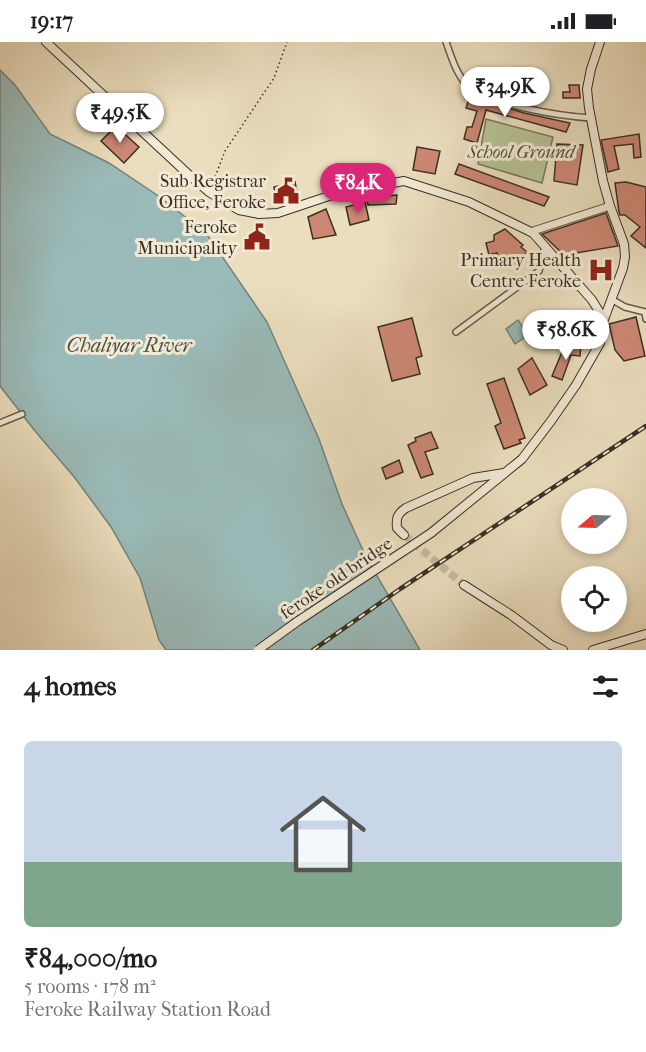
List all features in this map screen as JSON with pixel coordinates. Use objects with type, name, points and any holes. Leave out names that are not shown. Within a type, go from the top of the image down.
[{"type":"main road","points":[[45,42],[209,192],[239,210],[259,214],[278,213],[341,192],[404,181],[470,202],[530,232],[545,246],[592,300],[600,313],[601,326]]},
{"type":"main road","name":"feroke old bridge","points":[[258,650],[431,533],[522,459],[576,385],[600,343],[601,326],[625,257],[624,244],[610,206],[596,151],[587,89],[600,42]]},
{"type":"main road","points":[[404,535],[397,528],[396,518],[406,508],[473,478],[504,473]]},
{"type":"main road","points":[[464,585],[511,615],[551,645],[563,650]]},
{"type":"main road","points":[[593,650],[622,646],[646,634]]},
{"type":"street","points":[[446,42],[460,77],[476,91],[502,102],[562,116],[591,118]]},
{"type":"street","points":[[530,232],[610,206]]},
{"type":"street","points":[[456,332],[539,271],[545,246]]},
{"type":"street","points":[[612,299],[625,307],[645,312],[646,319]]},
{"type":"street","points":[[0,423],[22,414]]},
{"type":"path","points":[[209,192],[225,151],[274,78],[287,42]]},
{"type":"green space","name":"School Ground","points":[[486,119],[553,137],[542,183],[478,164]]},
{"type":"water","name":"Chaliyar River","points":[[0,70],[15,85],[50,134],[109,163],[157,195],[206,233],[267,322],[319,439],[342,504],[366,557],[420,650],[166,650],[159,640],[140,578],[111,527],[75,478],[0,386]]},
{"type":"water","points":[[518,320],[528,335],[515,344],[506,329]]},
{"type":"building","points":[[569,85],[579,85],[580,98],[563,98],[563,92],[570,92]]},
{"type":"building","points":[[469,99],[570,123],[566,132],[486,110],[477,143],[464,139],[467,127],[472,127],[477,111],[466,108]]},
{"type":"building","points":[[116,126],[139,147],[124,163],[101,141]]},
{"type":"building","points":[[639,134],[641,157],[634,158],[633,144],[614,146],[619,169],[608,172],[601,140]]},
{"type":"building","points":[[557,144],[583,145],[577,185],[554,181]]},
{"type":"building","points":[[417,147],[440,151],[435,174],[413,170]]},
{"type":"building","points":[[459,164],[549,197],[544,206],[455,174]]},
{"type":"building","name":"Sub Registrar Office, Feroke","points":[[295,182],[298,198],[285,200],[284,195],[276,197],[274,187]]},
{"type":"building","points":[[626,182],[646,187],[646,248],[631,236],[640,227],[625,215],[620,215],[619,212],[615,183]]},
{"type":"building","points":[[397,195],[396,204],[368,205],[366,197]]},
{"type":"building","points":[[365,202],[369,220],[350,225],[346,207]]},
{"type":"building","points":[[326,209],[336,235],[313,239],[308,217]]},
{"type":"building","points":[[606,213],[618,246],[564,255],[542,234]]},
{"type":"building","points":[[505,229],[523,245],[521,247],[527,252],[514,266],[508,263],[501,266],[497,253],[489,255],[486,243],[494,241],[494,235]]},
{"type":"building","points":[[636,317],[645,356],[624,361],[615,350],[609,324]]},
{"type":"building","points":[[412,318],[422,356],[416,358],[420,374],[392,381],[378,327]]},
{"type":"building","points":[[571,343],[581,344],[580,356],[571,355],[562,380],[552,376],[562,352],[570,352]]},
{"type":"building","points":[[532,358],[547,385],[530,395],[518,369]]},
{"type":"building","points":[[504,378],[525,438],[519,440],[521,443],[504,449],[495,426],[501,423],[487,384]]},
{"type":"building","points":[[431,432],[438,448],[425,452],[433,474],[421,478],[408,445],[416,441],[415,438]]},
{"type":"building","points":[[399,460],[403,472],[386,479],[382,468]]},
{"type":"tunnel","points":[[404,535],[464,585]]},
{"type":"railway","points":[[313,650],[400,589],[646,426]]},
{"type":"place","name":"Sub Registrar Office, Feroke","points":[[286,191]]},
{"type":"place","name":"Feroke Municipality","points":[[257,237]]},
{"type":"place","name":"Primary Health Centre Feroke","points":[[601,270]]}]
